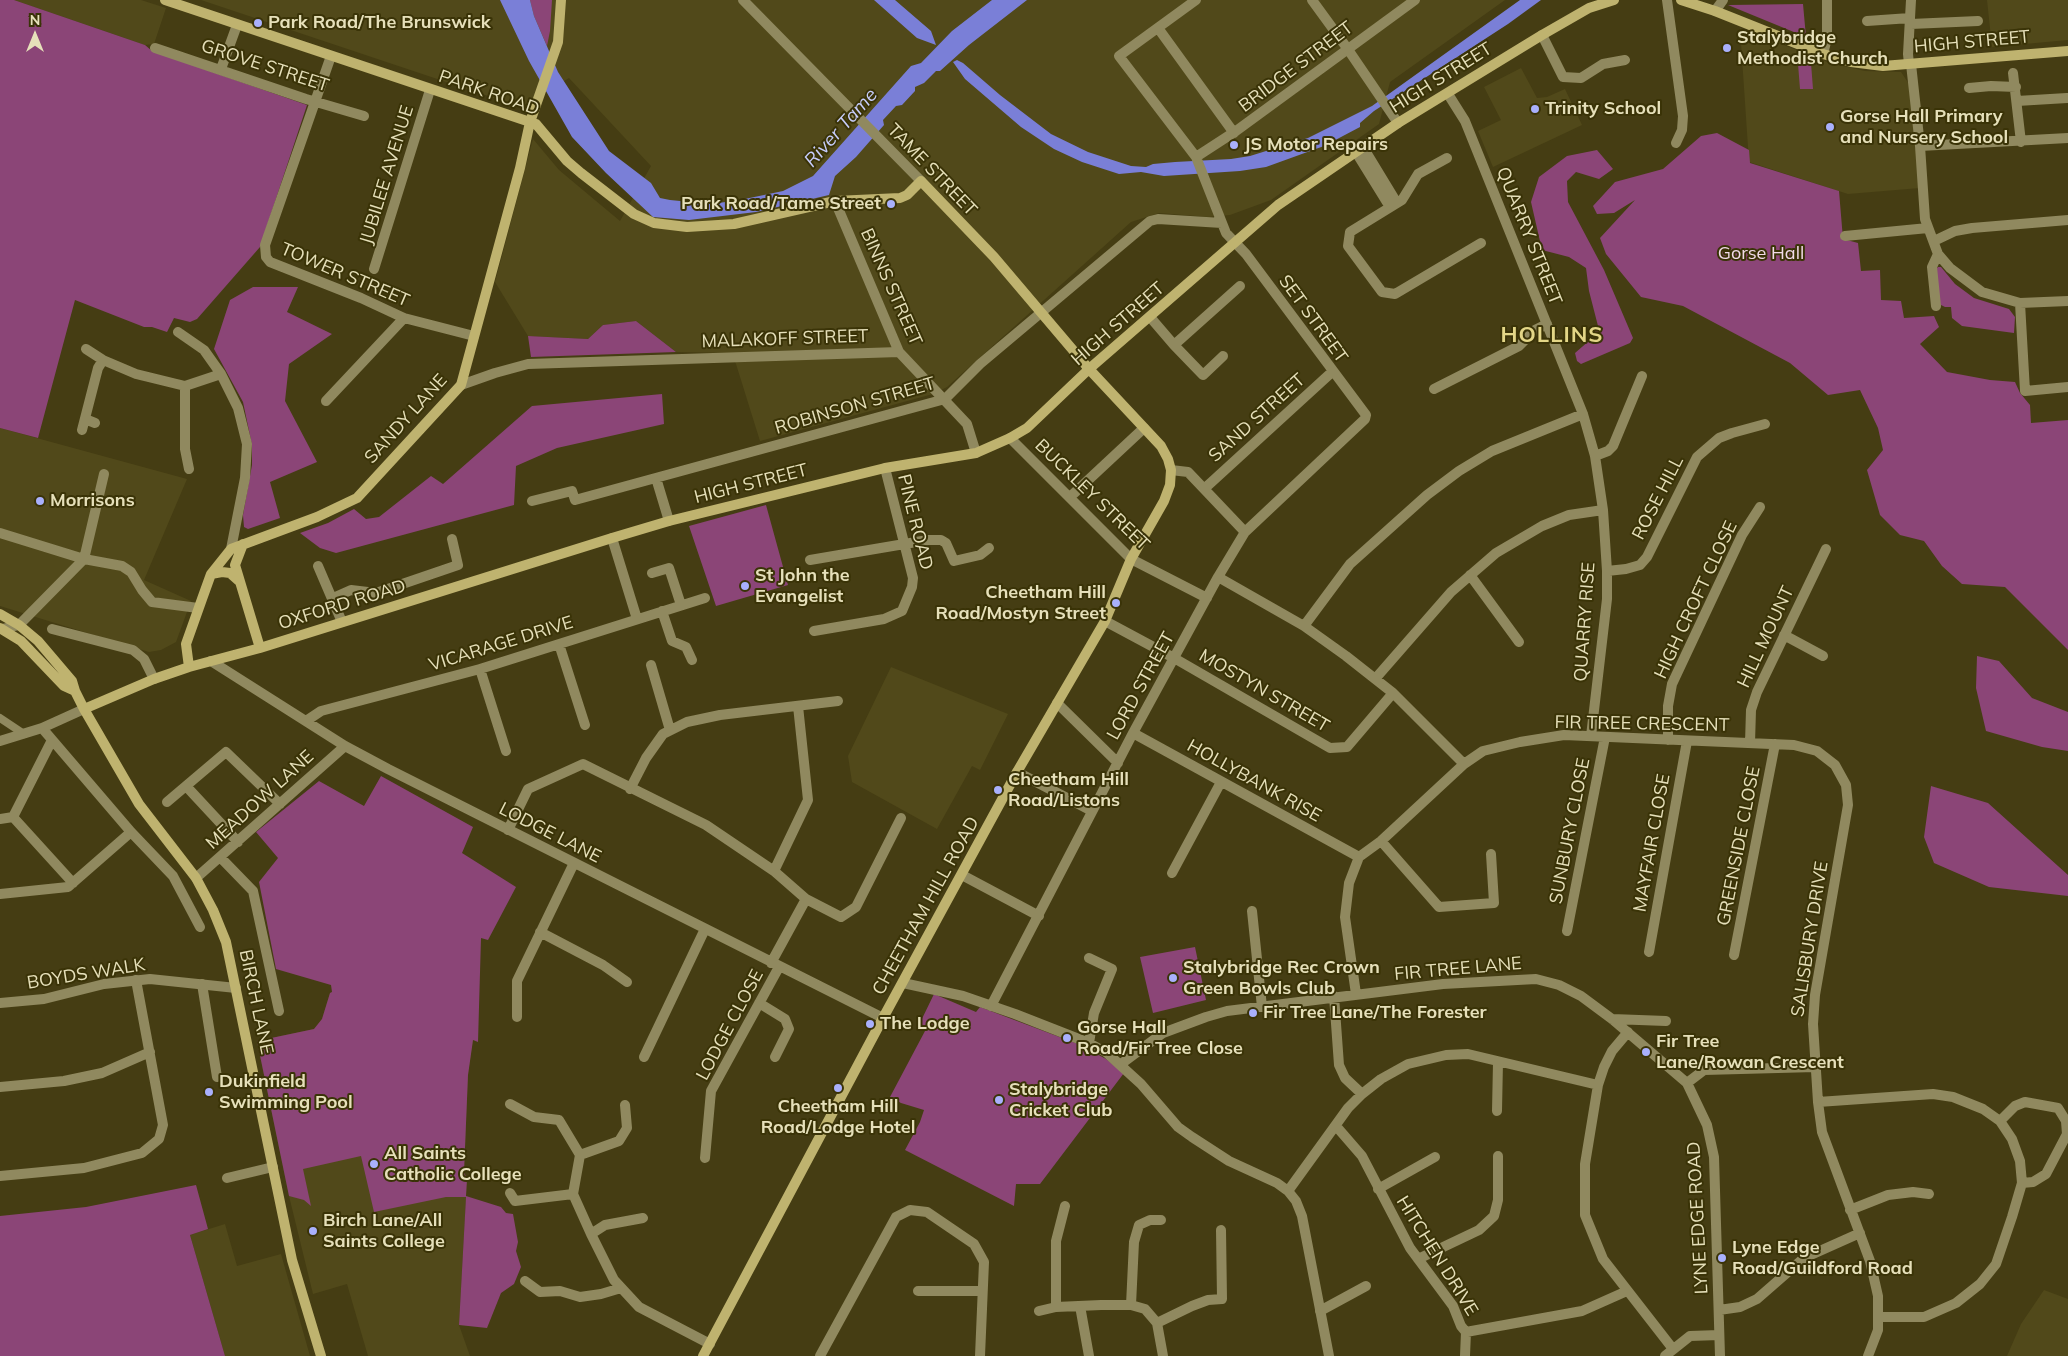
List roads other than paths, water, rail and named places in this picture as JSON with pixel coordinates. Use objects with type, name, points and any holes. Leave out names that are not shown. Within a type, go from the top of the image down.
[{"type":"main road","name":"PARK ROAD","points":[[164,0],[530,122],[541,128],[567,161],[581,173],[634,214],[654,223],[687,227],[734,224],[835,201],[900,198],[907,195],[922,181]]},
{"type":"main road","name":"SANDY LANE","points":[[189,667],[186,644],[198,608],[211,574],[231,549],[317,518],[357,498],[461,385],[520,168],[530,122],[558,42],[560,0]]},
{"type":"main road","name":"HIGH STREET","points":[[612,538],[669,521],[885,468],[976,453],[1010,438],[1027,428],[1089,370],[1278,205],[1398,123],[1542,35],[1589,8],[1614,0]]},
{"type":"main road","name":"HIGH STREET","points":[[1680,0],[1715,11],[1823,54],[1851,62],[1883,66],[2068,51]]},
{"type":"main road","name":"TAME STREET","points":[[922,181],[994,257],[1089,370],[1162,446],[1171,470]]},
{"type":"main road","name":"CHEETHAM HILL ROAD","points":[[703,1356],[883,1018],[1017,772],[1105,621],[1131,559],[1164,501],[1170,485],[1171,470]]},
{"type":"main road","name":"OXFORD ROAD","points":[[84,709],[154,679],[189,667],[260,648],[612,538]]},
{"type":"main road","points":[[243,544],[235,565],[260,648]]},
{"type":"main road","points":[[211,574],[230,573],[240,582]]},
{"type":"main road","name":"BIRCH LANE","points":[[0,614],[19,625],[38,641],[70,678],[84,709],[139,804],[196,878],[213,910],[226,942],[292,1260],[321,1356]]},
{"type":"main road","name":"BIRCH LANE","points":[[1,629],[21,641],[34,652],[64,686],[75,691]]},
{"type":"street","name":"TAME STREET","points":[[743,0],[922,181]]},
{"type":"street","points":[[1196,0],[1158,28],[1234,133]]},
{"type":"street","points":[[1312,0],[1348,48],[1398,123]]},
{"type":"street","name":"BRIDGE STREET","points":[[1196,157],[1234,133],[1415,0]]},
{"type":"street","points":[[1667,0],[1683,116],[1676,143]]},
{"type":"street","points":[[1715,11],[1723,0]]},
{"type":"street","points":[[1823,54],[1827,38],[1827,0]]},
{"type":"street","points":[[1911,0],[1908,54],[1920,146],[1925,219],[1938,254],[1950,268],[1982,292],[2020,303],[2068,301]]},
{"type":"street","points":[[1867,21],[1978,21]]},
{"type":"street","points":[[220,69],[237,25]]},
{"type":"street","name":"SET STREET","points":[[1158,28],[1119,56],[1196,157],[1226,233],[1246,254],[1332,372],[1366,415]]},
{"type":"street","points":[[1542,35],[1563,77],[1581,78],[1603,64],[1625,60]]},
{"type":"street","name":"GROVE STREET","points":[[155,48],[306,99],[316,100],[364,116]]},
{"type":"street","name":"TOWER STREET","points":[[331,56],[266,241],[264,249],[266,257],[270,262],[361,298],[404,318],[474,336]]},
{"type":"street","points":[[2013,73],[2021,142]]},
{"type":"street","points":[[1969,88],[1991,86],[2016,88]]},
{"type":"street","name":"JUBILEE AVENUE","points":[[374,269],[430,90]]},
{"type":"street","name":"QUARRY STREET","points":[[1448,94],[1464,121],[1583,414],[1595,456],[1603,510]]},
{"type":"street","points":[[2017,101],[2067,98]]},
{"type":"street","points":[[1682,125],[1692,131]]},
{"type":"street","points":[[1920,146],[2068,138]]},
{"type":"street","points":[[1359,149],[1394,205]]},
{"type":"street","points":[[1447,158],[1418,174],[1402,200],[1350,232],[1348,246],[1382,292],[1395,294],[1481,243]]},
{"type":"street","name":"BINNS STREET","points":[[835,201],[899,352],[967,424],[976,453]]},
{"type":"street","points":[[1934,241],[1955,231],[1972,228],[2068,220]]},
{"type":"street","name":"ROBINSON STREET","points":[[532,501],[572,491],[575,500],[945,399],[980,364],[1150,221],[1222,224]]},
{"type":"street","points":[[1845,236],[1928,228]]},
{"type":"street","points":[[1936,306],[1932,267],[1938,254]]},
{"type":"street","points":[[1174,345],[1240,286]]},
{"type":"street","points":[[2020,303],[2025,391],[2068,388]]},
{"type":"street","points":[[1150,317],[1203,375],[1224,356]]},
{"type":"street","points":[[326,401],[404,318]]},
{"type":"street","points":[[1434,389],[1518,346],[1535,330],[1547,324]]},
{"type":"street","points":[[178,332],[204,350],[221,374],[238,408],[247,444],[244,478],[231,549]]},
{"type":"street","points":[[86,349],[103,360],[136,374],[185,386],[221,374]]},
{"type":"street","name":"MALAKOFF STREET","points":[[461,385],[528,364],[899,352]]},
{"type":"street","points":[[82,430],[90,421],[98,368],[103,360]]},
{"type":"street","name":"SAND STREET","points":[[1204,489],[1332,372]]},
{"type":"street","points":[[1595,456],[1608,451],[1613,446],[1642,376]]},
{"type":"street","points":[[185,386],[185,449],[189,468]]},
{"type":"street","points":[[1304,626],[1350,564],[1427,495],[1459,471],[1492,451],[1583,414]]},
{"type":"street","name":"LORD STREET","points":[[992,1006],[1133,733],[1218,577],[1245,532],[1365,420],[1366,415]]},
{"type":"street","name":"ROSE HILL","points":[[1607,571],[1640,565],[1647,557],[1697,457],[1719,438],[1765,424]]},
{"type":"street","points":[[1070,497],[1144,428]]},
{"type":"street","name":"BUCKLEY STREET","points":[[1010,438],[1131,559],[1207,598]]},
{"type":"street","name":"PINE ROAD","points":[[814,631],[884,619],[902,611],[912,587],[913,578],[885,468]]},
{"type":"street","points":[[1171,470],[1188,472],[1245,532]]},
{"type":"street","points":[[1,629],[19,625],[84,559],[104,474]]},
{"type":"street","points":[[656,478],[669,521]]},
{"type":"street","name":"HIGH CROFT CLOSE","points":[[1668,740],[1668,706],[1672,684],[1742,535],[1760,507]]},
{"type":"street","points":[[1375,679],[1451,592],[1496,553],[1542,526],[1569,516],[1603,510]]},
{"type":"street","name":"QUARRY RISE","points":[[1591,736],[1607,599],[1603,510]]},
{"type":"street","points":[[0,533],[84,559],[122,566],[131,572],[152,602],[198,608]]},
{"type":"street","points":[[612,538],[637,619]]},
{"type":"street","points":[[333,598],[351,590],[376,593],[458,565],[452,539]]},
{"type":"street","points":[[810,560],[928,540],[941,540],[946,543],[954,561],[980,555],[988,548]]},
{"type":"street","name":"HILL MOUNT","points":[[1750,743],[1751,710],[1757,692],[1826,549]]},
{"type":"street","points":[[318,566],[342,622]]},
{"type":"street","points":[[652,573],[669,568],[682,605]]},
{"type":"street","points":[[1470,575],[1518,642]]},
{"type":"street","points":[[1218,577],[1304,626],[1375,679],[1393,693],[1464,764]]},
{"type":"street","name":"VICARAGE DRIVE","points":[[306,721],[321,711],[480,669],[705,598]]},
{"type":"street","points":[[662,611],[672,641],[686,647],[692,660]]},
{"type":"street","name":"MOSTYN STREET","points":[[1105,621],[1174,658],[1330,748],[1347,746],[1393,693]]},
{"type":"street","points":[[52,629],[133,650],[144,659],[154,679]]},
{"type":"street","points":[[1784,636],[1823,656]]},
{"type":"street","points":[[559,644],[585,725]]},
{"type":"street","name":"LODGE LANE","points":[[211,661],[345,746],[705,930],[883,1018]]},
{"type":"street","points":[[651,665],[670,730]]},
{"type":"street","points":[[480,669],[506,751]]},
{"type":"street","points":[[630,789],[646,758],[663,734],[687,722],[720,715],[838,701]]},
{"type":"street","points":[[1057,703],[1118,763]]},
{"type":"street","points":[[774,871],[808,800],[798,706]]},
{"type":"street","points":[[0,741],[42,728],[84,709]]},
{"type":"street","points":[[0,718],[24,734]]},
{"type":"street","points":[[42,728],[131,832],[173,876],[200,927]]},
{"type":"street","name":"HOLLYBANK RISE","points":[[1133,733],[1359,857]]},
{"type":"street","name":"FIR TREE CRESCENT","points":[[1359,857],[1381,841],[1464,764],[1483,751],[1520,742],[1564,735],[1775,744]]},
{"type":"street","name":"SUNBURY CLOSE","points":[[1567,931],[1605,737]]},
{"type":"street","points":[[13,817],[52,740]]},
{"type":"street","name":"MAYFAIR CLOSE","points":[[1649,952],[1687,740]]},
{"type":"street","name":"GREENSIDE CLOSE","points":[[1734,954],[1775,744]]},
{"type":"street","name":"SALISBURY DRIVE","points":[[1775,744],[1794,745],[1817,751],[1835,765],[1846,786],[1848,805],[1814,995],[1813,1024],[1815,1067],[1822,1132],[1870,1261],[1878,1296],[1878,1330],[1868,1356]]},
{"type":"street","name":"MEADOW LANE","points":[[196,878],[345,746]]},
{"type":"street","points":[[167,802],[226,752],[280,804]]},
{"type":"street","points":[[508,830],[528,789],[583,764],[630,789],[706,825],[774,871],[806,899],[841,917],[856,906],[901,818]]},
{"type":"street","points":[[1017,772],[1092,811]]},
{"type":"street","points":[[1172,873],[1221,782]]},
{"type":"street","points":[[186,786],[238,842]]},
{"type":"street","points":[[0,819],[13,817]]},
{"type":"street","points":[[13,817],[73,883]]},
{"type":"street","points":[[0,894],[68,887],[131,832]]},
{"type":"street","points":[[1381,841],[1439,906],[1494,903],[1492,854]]},
{"type":"street","points":[[1356,994],[1345,917],[1349,883],[1359,857]]},
{"type":"street","points":[[220,858],[253,891],[279,1011]]},
{"type":"street","points":[[517,1017],[517,981],[574,863]]},
{"type":"street","points":[[962,875],[1039,916]]},
{"type":"street","name":"LODGE CLOSE","points":[[705,1158],[711,1091],[759,1003],[806,899]]},
{"type":"street","points":[[1252,911],[1262,1007]]},
{"type":"street","points":[[644,1057],[705,930]]},
{"type":"street","points":[[540,932],[603,965],[627,982]]},
{"type":"street","points":[[1089,958],[1112,969],[1094,1013],[1089,1043]]},
{"type":"street","name":"BOYDS WALK","points":[[0,1003],[44,999],[104,984],[150,979],[236,988]]},
{"type":"street","name":"FIR TREE LANE","points":[[1121,1064],[1163,1033],[1228,1011],[1334,996],[1444,984],[1536,979],[1559,985],[1581,996],[1628,1032],[1687,1084]]},
{"type":"street","points":[[0,1176],[84,1168],[142,1153],[159,1139],[164,1125],[136,980]]},
{"type":"street","points":[[903,983],[963,996],[1089,1043],[1107,1053],[1121,1064],[1185,1132],[1209,1149],[1277,1182],[1288,1191],[1296,1201],[1302,1216],[1329,1356]]},
{"type":"street","points":[[202,984],[217,1077]]},
{"type":"street","points":[[1334,996],[1339,1065],[1345,1078],[1362,1094]]},
{"type":"street","points":[[759,1003],[785,1019],[789,1029],[775,1057]]},
{"type":"street","points":[[1612,1019],[1666,1021]]},
{"type":"street","points":[[1628,1032],[1612,1051],[1598,1086],[1585,1164],[1586,1215],[1603,1259],[1673,1349]]},
{"type":"street","points":[[0,1087],[64,1081],[102,1073],[150,1052]]},
{"type":"street","points":[[1288,1191],[1348,1108],[1381,1079],[1408,1064],[1427,1058],[1468,1054],[1598,1086]]},
{"type":"street","points":[[1497,1111],[1498,1062]]},
{"type":"street","points":[[1687,1084],[1704,1070],[1815,1067]]},
{"type":"street","name":"LYNE EDGE ROAD","points":[[1687,1084],[1707,1125],[1714,1158],[1720,1356]]},
{"type":"street","points":[[1818,1102],[1933,1094],[1953,1097],[1983,1109],[2000,1121],[2012,1139],[2020,1161],[2022,1183],[1996,1264],[1980,1284],[1956,1303],[1924,1316],[1878,1316]]},
{"type":"street","points":[[2000,1121],[2015,1106],[2025,1102],[2058,1108],[2066,1121],[2067,1134],[2046,1174],[2034,1182],[2022,1183]]},
{"type":"street","points":[[510,1104],[534,1117],[560,1120],[580,1155],[573,1194],[614,1280],[639,1306],[710,1344]]},
{"type":"street","points":[[580,1155],[619,1141],[627,1128],[626,1105]]},
{"type":"street","name":"HITCHEN DRIVE","points":[[1336,1126],[1362,1156],[1410,1248],[1453,1306],[1461,1326],[1466,1332],[1465,1356]]},
{"type":"street","points":[[1418,1259],[1479,1230],[1494,1216],[1498,1200],[1498,1156]]},
{"type":"street","points":[[1378,1188],[1435,1157]]},
{"type":"street","points":[[227,1178],[273,1166]]},
{"type":"street","points":[[1850,1210],[1888,1195],[1914,1192],[1929,1194]]},
{"type":"street","points":[[510,1193],[515,1201],[573,1194]]},
{"type":"street","points":[[1056,1307],[1056,1241],[1065,1206]]},
{"type":"street","points":[[822,1356],[896,1217],[910,1210],[927,1212],[974,1244],[984,1262],[980,1356]]},
{"type":"street","points":[[591,1234],[605,1225],[643,1218]]},
{"type":"street","points":[[1131,1305],[1134,1242],[1139,1225],[1150,1220],[1161,1220]]},
{"type":"street","points":[[1157,1323],[1208,1300],[1222,1303],[1221,1230]]},
{"type":"street","points":[[1719,1310],[1740,1307],[1757,1299],[1804,1258],[1860,1233]]},
{"type":"street","points":[[524,1281],[540,1292],[560,1291],[580,1297],[601,1294],[621,1288]]},
{"type":"street","points":[[1320,1310],[1366,1286]]},
{"type":"street","points":[[918,1291],[982,1291]]},
{"type":"street","points":[[1466,1332],[1582,1311],[1627,1291]]},
{"type":"street","points":[[1039,1311],[1056,1307],[1131,1305],[1145,1309],[1157,1323],[1163,1356]]},
{"type":"street","points":[[1080,1306],[1089,1356]]},
{"type":"street","points":[[1664,1356],[1690,1336],[1719,1334]]},
{"type":"water","points":[[500,0],[530,0],[534,16],[558,72],[609,151],[651,183],[660,198],[711,204],[783,191],[813,176],[911,66],[921,63],[952,31],[992,0],[1027,0],[969,45],[940,71],[936,71],[924,83],[915,87],[915,91],[902,105],[896,106],[883,120],[884,125],[856,157],[835,176],[829,195],[756,212],[689,220],[653,217],[606,173],[572,137],[529,61]]},
{"type":"water","points":[[874,0],[895,0],[931,31],[936,45],[917,38]]},
{"type":"water","points":[[1520,0],[1541,0],[1508,24],[1374,111],[1360,123],[1360,127],[1324,146],[1266,167],[1240,171],[1164,176],[1141,172],[1119,174],[1082,162],[1054,149],[1021,127],[965,79],[953,62],[957,60],[963,63],[1000,95],[1051,134],[1088,152],[1131,166],[1146,167],[1153,164],[1231,159],[1250,156],[1308,138],[1372,106]]},
{"type":"place","name":"Park Road/The Brunswick","points":[[258,23]]},
{"type":"place","name":"Stalybridge Methodist Church","points":[[1727,48]]},
{"type":"place","name":"Trinity School","points":[[1535,109]]},
{"type":"place","name":"Gorse Hall Primary and Nursery School","points":[[1830,127]]},
{"type":"place","name":"JS Motor Repairs","points":[[1234,145]]},
{"type":"place","name":"Park Road/Tame Street","points":[[891,204]]},
{"type":"place","name":"Morrisons","points":[[40,501]]},
{"type":"place","name":"St John the Evangelist","points":[[745,586]]},
{"type":"place","name":"Cheetham Hill Road/Mostyn Street","points":[[1116,603]]},
{"type":"place","name":"Cheetham Hill Road/Listons","points":[[998,790]]},
{"type":"place","name":"Stalybridge Rec Crown Green Bowls Club","points":[[1173,978]]},
{"type":"place","name":"Fir Tree Lane/The Forester","points":[[1253,1013]]},
{"type":"place","name":"The Lodge","points":[[870,1024]]},
{"type":"place","name":"Gorse Hall Road/Fir Tree Close","points":[[1067,1038]]},
{"type":"place","name":"Fir Tree Lane/Rowan Crescent","points":[[1646,1052]]},
{"type":"place","name":"Cheetham Hill Road/Lodge Hotel","points":[[838,1088]]},
{"type":"place","name":"Dukinfield Swimming Pool","points":[[209,1092]]},
{"type":"place","name":"Stalybridge Cricket Club","points":[[999,1100]]},
{"type":"place","name":"All Saints Catholic College","points":[[374,1164]]},
{"type":"place","name":"Birch Lane/All Saints College","points":[[313,1231]]},
{"type":"place","name":"Lyne Edge Road/Guildford Road","points":[[1722,1258]]},
{"type":"district","name":"HOLLINS","points":[[1552,335]]},
{"type":"water label","name":"River Tame","points":[[841,128]]},
{"type":"park label","name":"Gorse Hall","points":[[1761,254]]}]
